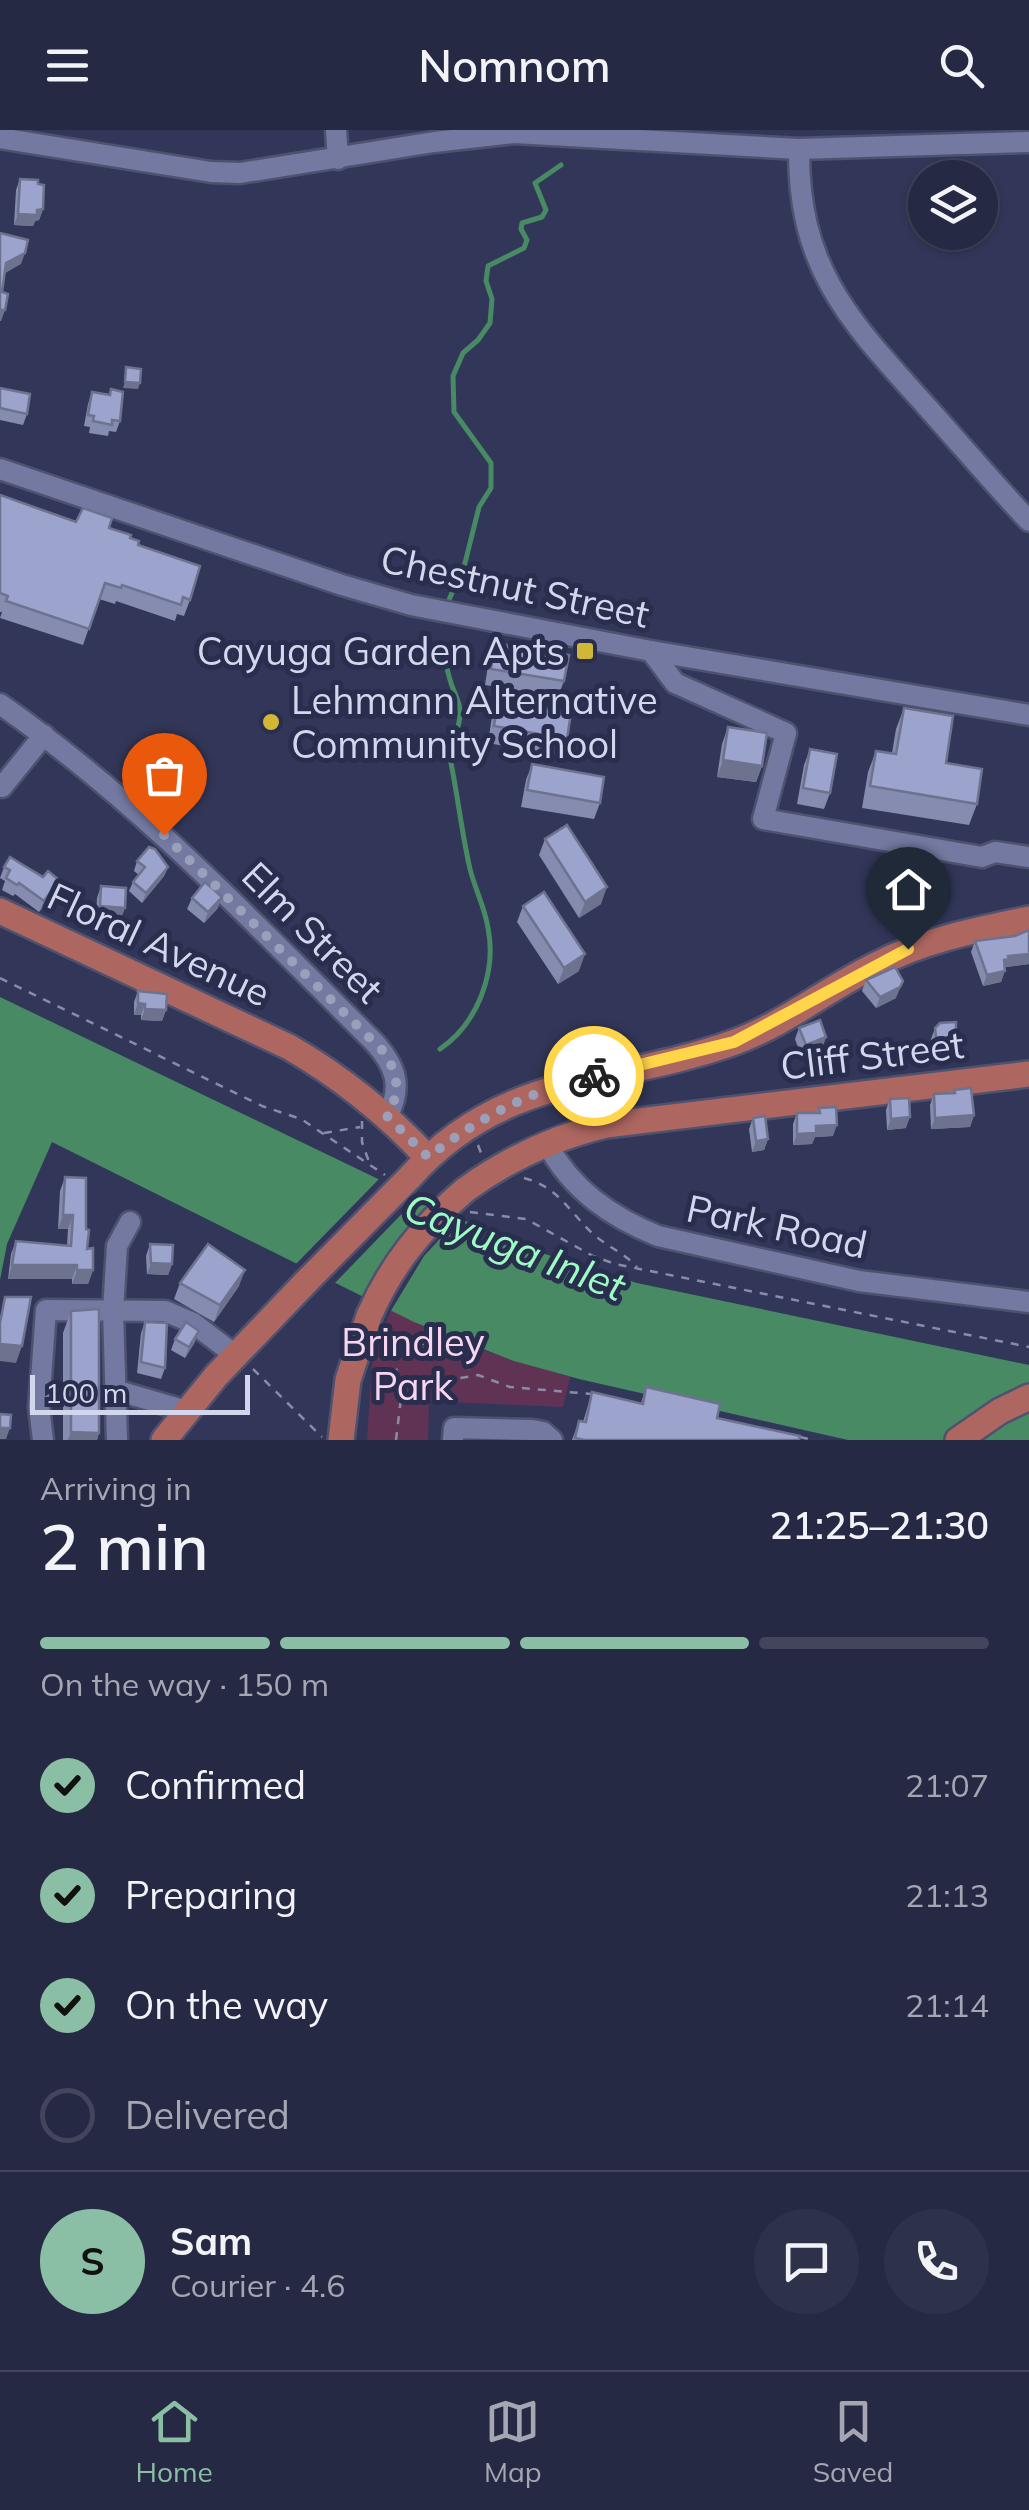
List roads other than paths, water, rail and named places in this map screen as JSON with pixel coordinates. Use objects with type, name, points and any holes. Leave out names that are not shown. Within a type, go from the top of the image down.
[{"type":"main road","name":"Floral Avenue","points":[[0,911],[289,1047],[344,1082],[375,1116],[428,1157]]},
{"type":"main road","points":[[164,1440],[188,1411],[244,1362],[397,1176],[469,1126],[520,1100],[572,1081],[734,1042],[908,949],[1029,920]]},
{"type":"main road","name":"Cliff Street","points":[[341,1440],[348,1380],[379,1294],[412,1241],[484,1176],[547,1144],[606,1125],[1029,1074]]},
{"type":"main road","points":[[958,1440],[1000,1411],[1029,1397]]},
{"type":"street","points":[[336,130],[338,159]]},
{"type":"street","points":[[0,138],[211,172],[255,172],[434,142],[514,133],[800,149],[1028,142]]},
{"type":"street","points":[[800,149],[801,197],[808,228],[825,278],[838,302],[873,347],[1029,521]]},
{"type":"street","name":"Chestnut Street","points":[[0,469],[411,605],[652,651],[1029,715]]},
{"type":"street","points":[[652,651],[676,683],[786,733],[762,820],[982,857],[995,852],[1029,858]]},
{"type":"street","name":"Elm Street","points":[[0,704],[44,735],[164,835],[374,1042],[388,1059],[397,1092],[375,1116]]},
{"type":"street","points":[[2,787],[44,735]]},
{"type":"street","name":"Park Road","points":[[547,1144],[577,1186],[597,1204],[658,1236],[860,1281],[1029,1302]]},
{"type":"street","points":[[117,1440],[116,1246],[130,1222]]},
{"type":"street","points":[[43,1440],[39,1407],[46,1310],[165,1311],[193,1323],[244,1362]]},
{"type":"street","points":[[115,1390],[188,1411]]},
{"type":"street","points":[[454,1440],[454,1428],[532,1430],[543,1432],[552,1440]]},
{"type":"water","name":"Cayuga Inlet","points":[[0,997],[513,1244],[637,1283],[1029,1365],[1029,1440],[848,1440],[514,1361],[414,1322],[52,1142],[7,1244],[0,1280]]},
{"type":"waterway","points":[[448,602],[465,563],[479,507],[491,488],[491,463],[454,412],[453,376],[463,353],[490,323],[488,266],[524,248],[527,240],[522,223],[542,217],[546,210],[535,183],[561,165]]},
{"type":"waterway","points":[[440,1049],[474,1012],[490,962],[487,921],[467,856],[451,763],[460,708],[442,646]]},
{"type":"place","name":"Cayuga Garden Apts","points":[[585,651]]},
{"type":"place","name":"Lehmann Alternative Community School","points":[[271,722]]},
{"type":"park label","name":"Brindley Park","points":[[413,1364]]}]
